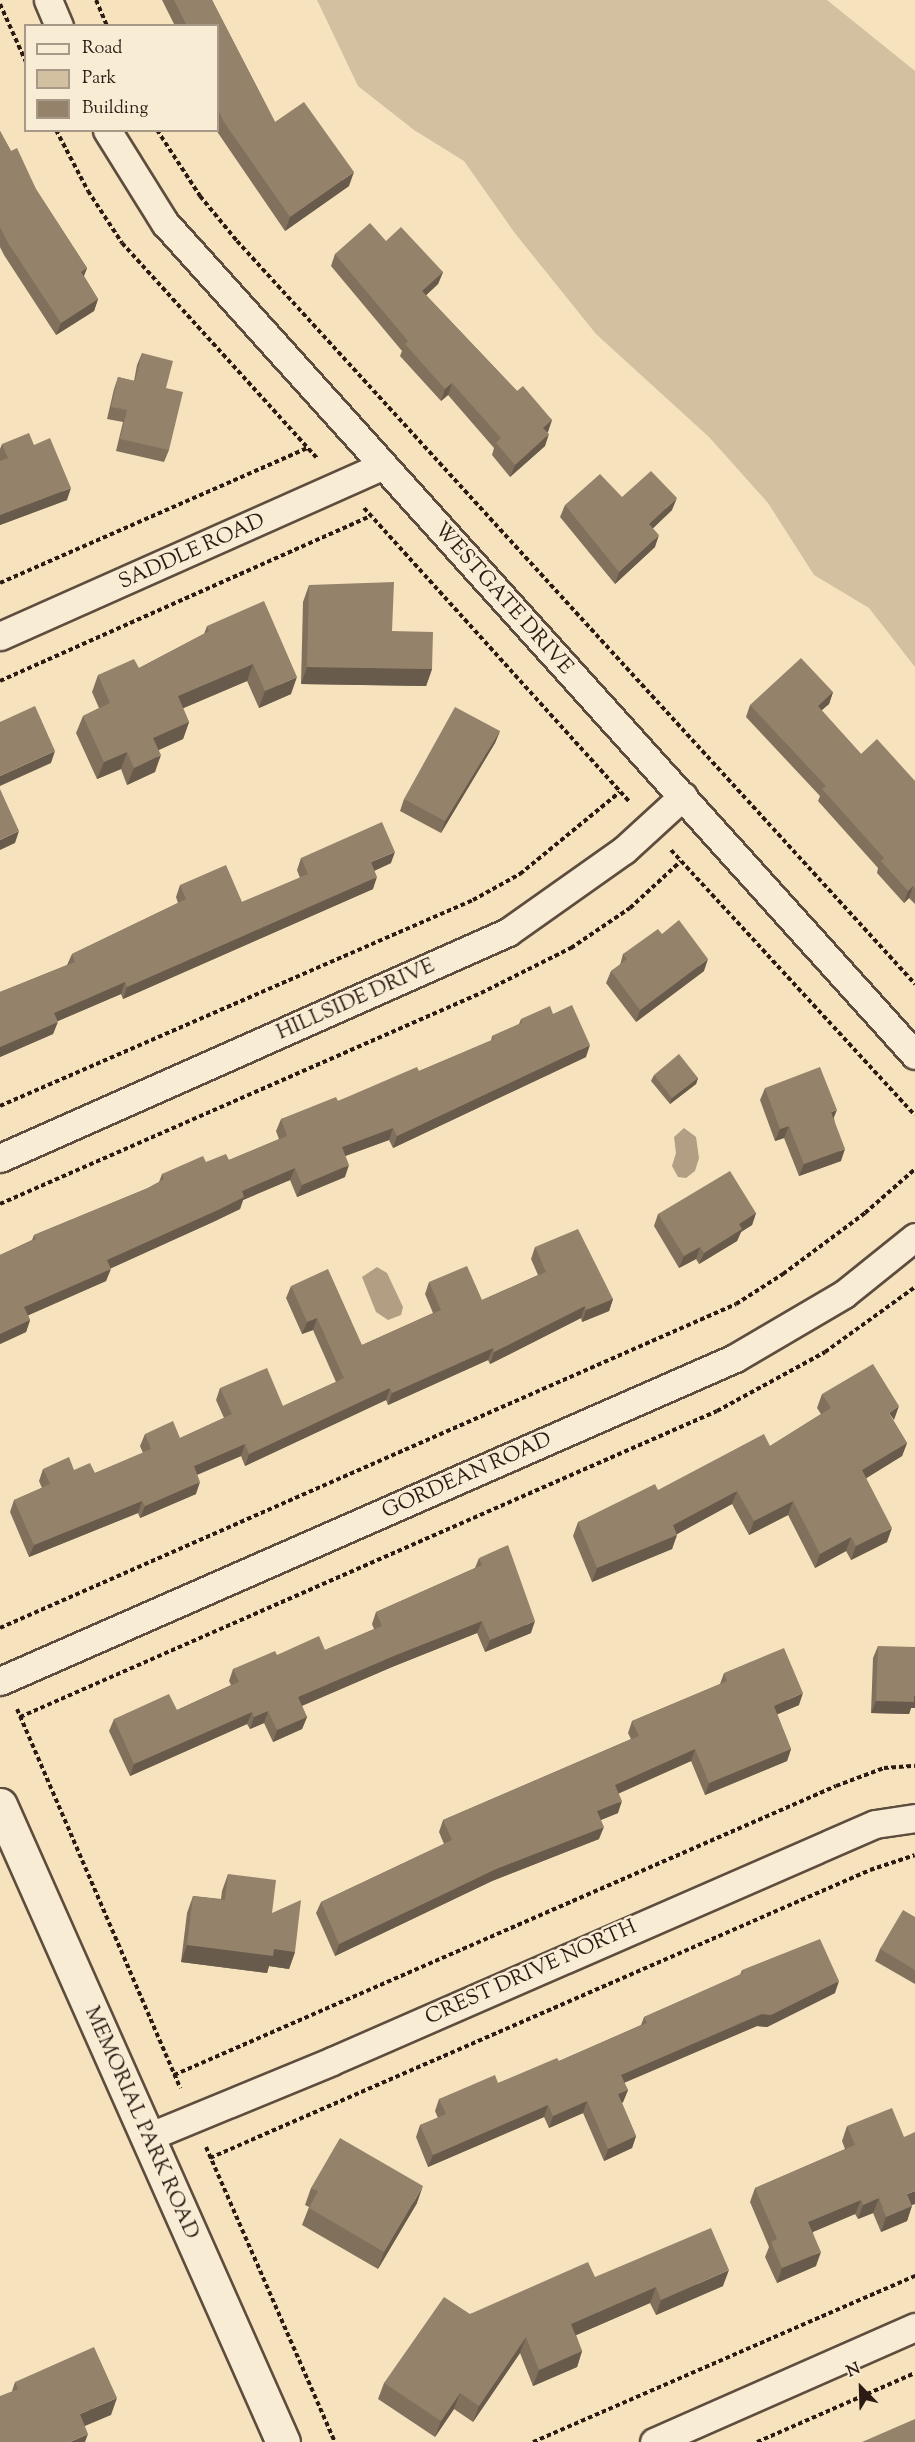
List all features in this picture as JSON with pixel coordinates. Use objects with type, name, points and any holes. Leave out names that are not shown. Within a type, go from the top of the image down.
[{"type":"street","points":[[48,0],[58,24]]},
{"type":"street","name":"WESTGATE DRIVE","points":[[108,132],[165,223],[915,1055]]},
{"type":"street","name":"SADDLE ROAD","points":[[0,636],[382,466]]},
{"type":"street","name":"HILLSIDE DRIVE","points":[[0,1158],[508,932],[624,850],[683,796]]},
{"type":"street","name":"GORDEAN ROAD","points":[[1,1680],[735,1358],[844,1294],[915,1238]]},
{"type":"street","name":"MEMORIAL PARK ROAD","points":[[0,1805],[283,2442]]},
{"type":"street","name":"CREST DRIVE NORTH","points":[[148,2137],[864,1828],[897,1817],[915,1818]]},
{"type":"street","points":[[654,2442],[915,2327]]},
{"type":"path","points":[[96,0],[106,24]]},
{"type":"path","points":[[0,4],[24,58]]},
{"type":"path","points":[[57,132],[88,191],[122,243],[681,861],[915,1115]]},
{"type":"path","points":[[158,132],[200,196],[237,241],[915,984]]},
{"type":"path","points":[[0,583],[308,448]]},
{"type":"path","points":[[0,681],[371,516]]},
{"type":"path","points":[[0,1106],[472,900],[520,874],[620,792]]},
{"type":"path","points":[[0,1204],[414,1024],[541,963],[630,908],[681,861]]},
{"type":"path","points":[[0,1628],[736,1304],[783,1274],[865,1213],[915,1168]]},
{"type":"path","points":[[20,1716],[717,1411],[825,1352],[915,1287]]},
{"type":"path","points":[[1,1680],[20,1716],[334,2442]]},
{"type":"path","points":[[174,2075],[836,1786],[884,1768],[915,1766]]},
{"type":"path","points":[[210,2158],[870,1870],[915,1855]]},
{"type":"path","points":[[533,2442],[915,2276]]},
{"type":"path","points":[[757,2442],[915,2373]]},
{"type":"green space","points":[[317,0],[827,0],[915,71],[915,667],[869,608],[814,575],[768,503],[709,437],[596,334],[514,232],[464,161],[414,130],[358,86]]},
{"type":"shaded area","points":[[684,1128],[696,1137],[699,1158],[695,1171],[686,1178],[678,1177],[672,1166],[676,1153],[674,1137]]},
{"type":"shaded area","points":[[377,1267],[387,1273],[403,1307],[401,1315],[388,1320],[376,1312],[362,1277]]},
{"type":"building","points":[[174,0],[212,0],[275,122],[304,102],[354,172],[290,217],[219,112],[219,24],[186,24]]},
{"type":"building","points":[[0,131],[11,151],[17,148],[36,189],[87,268],[81,272],[98,299],[61,323],[8,243],[0,227]]},
{"type":"building","points":[[370,223],[386,241],[401,227],[443,272],[422,291],[517,391],[523,386],[552,420],[543,428],[549,434],[515,465],[496,443],[501,438],[452,383],[445,389],[405,344],[408,341],[335,254]]},
{"type":"building","points":[[142,353],[173,361],[166,388],[183,392],[169,450],[120,439],[127,410],[111,407],[118,377],[135,381]]},
{"type":"building","points":[[29,433],[34,445],[50,438],[71,488],[0,515],[0,461],[8,458],[2,444]]},
{"type":"building","points":[[651,471],[677,498],[649,524],[659,535],[619,572],[565,505],[600,474],[622,497]]},
{"type":"building","points":[[394,582],[392,631],[433,632],[432,669],[307,667],[309,585]]},
{"type":"building","points":[[264,601],[297,677],[265,691],[253,664],[178,696],[189,722],[153,738],[161,755],[134,768],[127,752],[104,762],[83,716],[110,703],[98,675],[134,659],[139,668],[209,631],[207,626]]},
{"type":"building","points":[[801,658],[833,692],[818,706],[861,754],[877,739],[915,781],[915,888],[913,886],[908,891],[881,861],[884,858],[822,789],[826,786],[750,705]]},
{"type":"building","points":[[35,706],[55,751],[0,776],[0,722]]},
{"type":"building","points":[[455,707],[500,731],[445,821],[404,799]]},
{"type":"building","points":[[0,789],[19,831],[0,840]]},
{"type":"building","points":[[382,822],[395,852],[371,862],[377,877],[127,987],[125,982],[54,1013],[58,1022],[0,1047],[0,992],[75,962],[72,954],[186,899],[180,885],[226,865],[242,902],[308,874],[301,858]]},
{"type":"building","points":[[679,920],[708,959],[640,1010],[611,971],[627,959],[623,954],[658,929],[662,934]]},
{"type":"building","points":[[572,1005],[590,1045],[397,1136],[393,1128],[342,1147],[349,1165],[302,1185],[295,1168],[242,1191],[244,1197],[107,1260],[111,1269],[24,1307],[30,1320],[0,1334],[0,1255],[36,1239],[34,1235],[148,1188],[164,1179],[162,1174],[203,1156],[206,1162],[226,1154],[229,1160],[287,1136],[281,1119],[336,1097],[338,1101],[417,1067],[419,1071],[494,1039],[492,1036],[522,1023],[521,1019],[550,1006],[553,1014]]},
{"type":"building","points":[[679,1054],[698,1078],[672,1098],[654,1075]]},
{"type":"building","points":[[820,1067],[837,1110],[831,1112],[845,1149],[804,1164],[789,1126],[780,1129],[765,1088]]},
{"type":"building","points":[[730,1171],[756,1213],[739,1224],[742,1229],[704,1253],[700,1247],[684,1256],[658,1214]]},
{"type":"building","points":[[578,1229],[613,1299],[586,1310],[585,1306],[494,1352],[493,1348],[392,1393],[390,1388],[249,1454],[245,1444],[194,1466],[200,1482],[145,1506],[142,1501],[34,1545],[14,1500],[50,1484],[43,1469],[69,1457],[74,1470],[90,1463],[95,1473],[151,1449],[145,1434],[173,1421],[180,1438],[232,1414],[220,1388],[267,1368],[283,1406],[344,1378],[317,1318],[307,1322],[291,1286],[328,1269],[362,1345],[441,1310],[429,1282],[467,1266],[482,1300],[546,1272],[535,1247]]},
{"type":"building","points":[[873,1364],[899,1406],[889,1413],[907,1443],[862,1470],[892,1528],[856,1546],[851,1537],[820,1554],[793,1501],[754,1521],[737,1491],[673,1525],[677,1535],[597,1568],[578,1522],[655,1484],[658,1490],[764,1434],[770,1446],[831,1408],[822,1394]]},
{"type":"building","points":[[508,1545],[535,1621],[490,1640],[482,1621],[298,1697],[307,1717],[277,1730],[268,1711],[254,1717],[252,1712],[134,1764],[114,1719],[169,1694],[177,1710],[239,1682],[233,1669],[275,1651],[277,1655],[319,1636],[325,1650],[382,1626],[376,1612],[482,1565],[479,1558]]},
{"type":"building","points":[[878,1646],[915,1647],[914,1702],[876,1701]]},
{"type":"building","points":[[784,1648],[803,1693],[774,1706],[791,1749],[709,1783],[695,1749],[615,1785],[622,1801],[597,1811],[604,1827],[496,1869],[339,1944],[321,1902],[452,1840],[443,1820],[639,1736],[632,1721],[727,1681],[724,1673]]},
{"type":"building","points":[[228,1874],[276,1880],[272,1913],[301,1900],[295,1952],[274,1949],[273,1956],[187,1945],[193,1896],[225,1900]]},
{"type":"building","points":[[903,1910],[915,1917],[915,1970],[880,1949]]},
{"type":"building","points":[[820,1939],[839,1981],[771,2015],[761,2014],[621,2075],[628,2090],[618,2094],[636,2136],[608,2149],[587,2101],[553,2116],[548,2105],[433,2155],[420,2125],[446,2114],[439,2099],[495,2075],[498,2083],[557,2058],[559,2061],[647,2023],[644,2017],[743,1973],[742,1970]]},
{"type":"building","points":[[892,2108],[904,2137],[915,2132],[915,2191],[907,2194],[912,2206],[886,2217],[879,2198],[863,2205],[861,2200],[808,2222],[821,2252],[782,2268],[771,2242],[777,2239],[755,2188],[855,2145],[847,2126]]},
{"type":"building","points":[[340,2138],[423,2186],[384,2252],[309,2208],[318,2191],[311,2188]]},
{"type":"building","points":[[711,2228],[729,2270],[661,2300],[656,2287],[571,2324],[582,2351],[539,2370],[526,2337],[479,2406],[460,2393],[441,2421],[384,2383],[444,2297],[470,2314],[588,2262],[595,2277]]},
{"type":"building","points":[[94,2347],[117,2398],[80,2414],[88,2434],[70,2442],[0,2442],[0,2396],[18,2389],[15,2382]]},
{"type":"building","points":[[915,2419],[915,2442],[862,2442]]}]
